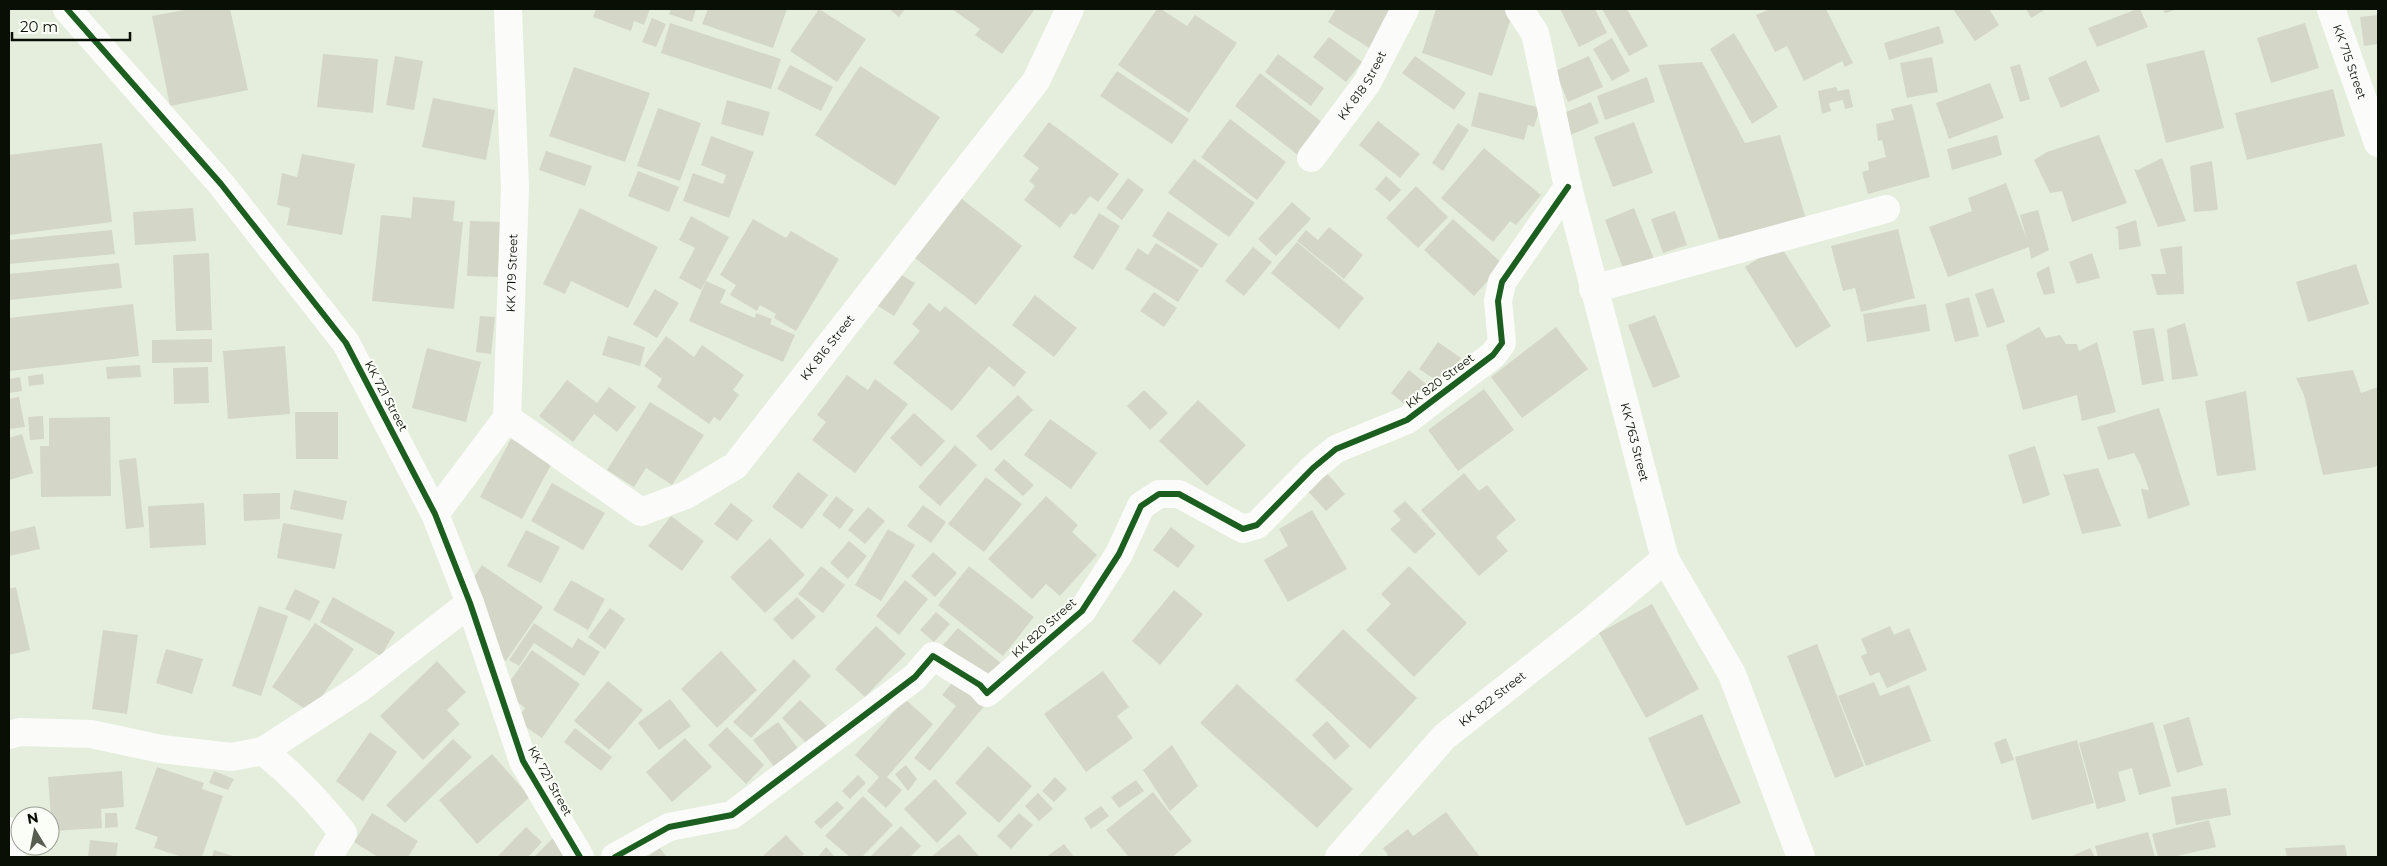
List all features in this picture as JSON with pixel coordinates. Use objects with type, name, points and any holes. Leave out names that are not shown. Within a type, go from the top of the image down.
[{"type":"street","name":"KK 721 Street","points":[[67,9],[220,184],[346,343],[435,514],[470,603],[523,761],[580,857]]},
{"type":"street","name":"KK 719 Street","points":[[507,418],[515,188],[508,9]]},
{"type":"street","name":"KK 816 Street","points":[[507,418],[641,512],[686,495],[735,466],[1036,81],[1070,9]]},
{"type":"street","name":"KK 818 Street","points":[[1311,158],[1367,83],[1405,9]]},
{"type":"street","name":"KK 763 Street","points":[[1519,9],[1535,33],[1568,187],[1665,559],[1732,674],[1801,857]]},
{"type":"street","name":"KK 715 Street","points":[[2331,9],[2378,144]]},
{"type":"street","name":"KK 820 Street","points":[[615,857],[669,827],[732,815],[914,676],[933,656],[980,685],[987,693],[1082,611],[1118,554],[1141,506],[1159,494],[1179,494],[1243,529],[1257,525],[1313,468],[1336,449],[1407,420],[1493,355],[1502,343],[1498,301],[1502,282],[1568,187]]},
{"type":"street","points":[[1594,289],[1886,209]]},
{"type":"street","points":[[435,514],[507,418]]},
{"type":"street","name":"KK 822 Street","points":[[1339,857],[1444,737],[1588,624],[1665,559]]},
{"type":"street","points":[[9,735],[20,732],[91,734],[161,749],[232,757],[263,751],[360,688],[470,603]]},
{"type":"street","points":[[263,751],[305,789],[343,833],[328,857]]},
{"type":"street","points":[[9,831],[12,857]]},
{"type":"building","points":[[189,9],[230,9],[248,90],[170,106],[152,16]]},
{"type":"building","points":[[596,9],[650,9],[644,25],[634,21],[631,31],[593,17]]},
{"type":"building","points":[[671,9],[696,9],[692,22],[669,14]]},
{"type":"building","points":[[708,9],[787,9],[773,48],[702,24]]},
{"type":"building","points":[[819,9],[866,39],[837,82],[790,51]]},
{"type":"building","points":[[889,9],[905,9],[899,17]]},
{"type":"building","points":[[952,9],[1035,9],[1002,54],[975,35],[980,29]]},
{"type":"building","points":[[1157,9],[1161,9],[1187,26],[1195,15],[1237,43],[1189,113],[1118,65]]},
{"type":"building","points":[[1336,9],[1400,9],[1374,51],[1328,22]]},
{"type":"building","points":[[1436,9],[1514,9],[1492,76],[1422,53]]},
{"type":"building","points":[[1560,9],[1595,9],[1607,33],[1579,47]]},
{"type":"building","points":[[1602,9],[1627,9],[1648,46],[1629,56]]},
{"type":"building","points":[[1770,9],[1826,9],[1853,63],[1845,67],[1842,61],[1804,81],[1787,46],[1775,52],[1756,15]]},
{"type":"building","points":[[1953,9],[1989,9],[1999,25],[1975,41]]},
{"type":"building","points":[[2026,9],[2046,9],[2031,18]]},
{"type":"building","points":[[2140,9],[2148,27],[2097,47],[2088,28]]},
{"type":"building","points":[[2163,9],[2178,9],[2165,13]]},
{"type":"building","points":[[2378,15],[2378,44],[2364,46],[2360,17]]},
{"type":"building","points":[[652,18],[666,24],[656,47],[642,42]]},
{"type":"building","points":[[670,23],[781,59],[771,89],[661,53]]},
{"type":"building","points":[[2305,23],[2319,68],[2271,83],[2257,38]]},
{"type":"building","points":[[1939,26],[1944,43],[1889,60],[1884,43]]},
{"type":"building","points":[[1734,33],[1778,107],[1752,124],[1710,49]]},
{"type":"building","points":[[1329,37],[1362,62],[1346,82],[1313,57]]},
{"type":"building","points":[[1612,38],[1630,71],[1612,81],[1593,49]]},
{"type":"building","points":[[2204,50],[2224,128],[2166,143],[2146,64]]},
{"type":"building","points":[[323,54],[378,59],[373,113],[317,107]]},
{"type":"building","points":[[1278,54],[1324,88],[1311,106],[1265,72]]},
{"type":"building","points":[[395,56],[423,61],[414,110],[386,105]]},
{"type":"building","points":[[1415,56],[1466,93],[1454,110],[1402,73]]},
{"type":"building","points":[[1589,56],[1603,87],[1568,102],[1555,71]]},
{"type":"building","points":[[1932,57],[1938,92],[1907,98],[1900,63]]},
{"type":"building","points":[[2086,60],[2100,91],[2061,108],[2048,78]]},
{"type":"building","points":[[1702,62],[1745,143],[1780,135],[1807,222],[1775,234],[1719,239],[1658,65]]},
{"type":"building","points":[[2020,64],[2030,99],[2020,102],[2010,67]]},
{"type":"building","points":[[790,65],[833,87],[821,111],[777,89]]},
{"type":"building","points":[[860,66],[940,117],[895,186],[815,135]]},
{"type":"building","points":[[574,67],[650,93],[625,162],[549,136]]},
{"type":"building","points":[[1117,71],[1189,119],[1172,144],[1100,96]]},
{"type":"building","points":[[1260,73],[1323,123],[1298,155],[1235,106]]},
{"type":"building","points":[[1647,77],[1655,102],[1605,120],[1597,96]]},
{"type":"building","points":[[1990,83],[2004,118],[1949,139],[1936,103]]},
{"type":"building","points":[[1836,87],[1838,91],[1849,89],[1853,107],[1845,109],[1843,100],[1829,103],[1831,111],[1822,114],[1818,91]]},
{"type":"building","points":[[2333,89],[2345,136],[2247,160],[2235,113]]},
{"type":"building","points":[[1479,92],[1540,108],[1534,127],[1528,125],[1524,140],[1471,126]]},
{"type":"building","points":[[433,98],[495,110],[486,160],[422,147]]},
{"type":"building","points":[[727,100],[770,112],[763,136],[721,124]]},
{"type":"building","points":[[1591,102],[1599,123],[1570,135],[1561,114]]},
{"type":"building","points":[[1912,104],[1930,177],[1868,194],[1862,172],[1869,170],[1868,162],[1886,157],[1882,140],[1878,141],[1876,124],[1894,120],[1891,109]]},
{"type":"building","points":[[658,108],[701,123],[680,181],[637,166]]},
{"type":"building","points":[[1230,119],[1286,162],[1257,200],[1201,157]]},
{"type":"building","points":[[1378,121],[1420,154],[1400,178],[1359,145]]},
{"type":"building","points":[[1049,122],[1119,174],[1098,202],[1090,196],[1075,215],[1071,213],[1060,228],[1024,200],[1035,186],[1029,181],[1039,168],[1023,156]]},
{"type":"building","points":[[1634,122],[1653,173],[1613,187],[1594,137]]},
{"type":"building","points":[[1458,123],[1469,130],[1443,171],[1432,163]]},
{"type":"building","points":[[1997,135],[2002,155],[1952,170],[1947,149]]},
{"type":"building","points":[[2099,135],[2127,203],[2072,222],[2062,191],[2050,193],[2034,160],[2047,152]]},
{"type":"building","points":[[711,136],[754,152],[729,218],[683,201],[693,173],[723,184],[726,175],[701,165]]},
{"type":"building","points":[[102,143],[112,222],[9,235],[9,155]]},
{"type":"building","points":[[1484,148],[1541,195],[1516,225],[1510,221],[1493,242],[1441,198]]},
{"type":"building","points":[[546,151],[592,166],[585,186],[539,170]]},
{"type":"building","points":[[302,154],[355,164],[342,235],[287,225],[290,208],[277,205],[282,173],[297,177]]},
{"type":"building","points":[[2162,158],[2186,221],[2158,227],[2134,169],[2138,170]]},
{"type":"building","points":[[1194,159],[1255,203],[1229,237],[1168,193]]},
{"type":"building","points":[[2212,161],[2218,210],[2194,212],[2190,166]]},
{"type":"building","points":[[638,171],[679,187],[669,212],[628,196]]},
{"type":"building","points":[[1386,176],[1401,190],[1390,202],[1375,189]]},
{"type":"building","points":[[1128,178],[1144,190],[1122,220],[1106,208]]},
{"type":"building","points":[[2006,183],[2027,240],[2020,215],[2038,210],[2049,250],[2031,259],[2029,247],[1948,277],[1929,227],[1972,211],[1968,198]]},
{"type":"building","points":[[1416,186],[1448,217],[1418,248],[1386,218]]},
{"type":"building","points":[[953,192],[1022,246],[976,305],[915,258],[945,220],[936,213]]},
{"type":"building","points":[[413,197],[455,201],[453,221],[463,222],[454,309],[372,301],[381,215],[411,218]]},
{"type":"building","points":[[1292,202],[1311,219],[1276,256],[1258,239]]},
{"type":"building","points":[[193,208],[196,241],[135,245],[133,212]]},
{"type":"building","points":[[580,208],[658,247],[628,308],[571,281],[565,294],[543,284]]},
{"type":"building","points":[[1634,208],[1654,259],[1624,271],[1605,220]]},
{"type":"building","points":[[1168,211],[1218,244],[1202,268],[1152,236]]},
{"type":"building","points":[[1675,211],[1687,245],[1663,253],[1651,219]]},
{"type":"building","points":[[1099,213],[1120,226],[1093,270],[1073,257]]},
{"type":"building","points":[[691,216],[729,237],[701,290],[679,278],[695,248],[679,240]]},
{"type":"building","points":[[753,219],[786,238],[791,231],[839,259],[796,331],[774,318],[776,314],[760,305],[757,311],[730,295],[736,285],[720,275]]},
{"type":"building","points":[[1453,219],[1503,264],[1474,296],[1424,250]]},
{"type":"building","points":[[2136,220],[2141,246],[2119,250],[2118,230],[2115,227]]},
{"type":"building","points":[[470,221],[502,222],[499,277],[467,276]]},
{"type":"building","points":[[1329,227],[1363,255],[1344,279],[1297,241],[1306,230],[1318,240]]},
{"type":"building","points":[[1898,229],[1915,298],[1861,312],[1855,288],[1843,291],[1831,246]]},
{"type":"building","points":[[112,230],[115,254],[9,264],[9,240]]},
{"type":"building","points":[[1297,242],[1364,298],[1339,329],[1271,273]]},
{"type":"building","points":[[1156,243],[1199,270],[1178,302],[1125,269],[1138,248],[1148,255]]},
{"type":"building","points":[[1780,245],[1831,326],[1796,348],[1745,267]]},
{"type":"building","points":[[2182,246],[2184,294],[2157,295],[2151,274],[2166,274],[2160,249]]},
{"type":"building","points":[[1253,247],[1272,262],[1244,296],[1225,281]]},
{"type":"building","points":[[209,253],[212,330],[176,331],[173,255]]},
{"type":"building","points":[[2092,253],[2100,278],[2077,284],[2069,262]]},
{"type":"building","points":[[119,263],[122,288],[9,300],[9,274]]},
{"type":"building","points":[[2356,264],[2369,304],[2308,322],[2296,282]]},
{"type":"building","points":[[2049,266],[2055,293],[2044,295],[2036,273]]},
{"type":"building","points":[[898,273],[915,283],[894,316],[878,306]]},
{"type":"building","points":[[706,281],[726,290],[720,303],[755,318],[756,313],[772,319],[770,324],[795,335],[783,362],[689,321]]},
{"type":"building","points":[[1993,288],[2005,322],[1987,328],[1975,294]]},
{"type":"building","points":[[655,289],[679,303],[657,338],[633,324]]},
{"type":"building","points":[[1154,292],[1177,308],[1164,327],[1140,311]]},
{"type":"building","points":[[1035,295],[1077,328],[1054,357],[1012,325]]},
{"type":"building","points":[[1969,297],[1979,336],[1955,342],[1945,304]]},
{"type":"building","points":[[929,303],[940,312],[945,306],[1026,372],[1014,387],[989,366],[952,411],[893,363],[920,331],[912,324]]},
{"type":"building","points":[[133,304],[139,356],[9,371],[9,318]]},
{"type":"building","points":[[1926,304],[1930,331],[1867,342],[1863,314]]},
{"type":"building","points":[[1655,315],[1680,377],[1653,388],[1628,325]]},
{"type":"building","points":[[480,316],[495,317],[491,354],[476,352]]},
{"type":"building","points":[[2185,323],[2198,376],[2172,380],[2167,329]]},
{"type":"building","points":[[1556,327],[1588,369],[1522,418],[1491,377]]},
{"type":"building","points":[[2039,327],[2046,338],[2060,335],[2066,344],[2077,344],[2079,351],[2097,342],[2116,412],[2082,421],[2077,395],[2023,410],[2006,345]]},
{"type":"building","points":[[2154,328],[2164,381],[2142,385],[2133,331]]},
{"type":"building","points":[[608,336],[645,347],[640,366],[602,355]]},
{"type":"building","points":[[666,336],[694,357],[702,345],[744,375],[733,390],[739,395],[720,421],[714,417],[709,424],[657,387],[662,379],[644,366]]},
{"type":"building","points":[[212,339],[212,362],[152,363],[152,340]]},
{"type":"building","points":[[1438,342],[1461,358],[1442,384],[1419,369]]},
{"type":"building","points":[[285,346],[290,414],[228,419],[223,351]]},
{"type":"building","points":[[427,348],[481,362],[466,422],[412,408]]},
{"type":"building","points":[[140,365],[141,377],[107,379],[106,367]]},
{"type":"building","points":[[208,367],[209,403],[174,404],[173,368]]},
{"type":"building","points":[[1409,370],[1426,384],[1408,407],[1391,393]]},
{"type":"building","points":[[2353,370],[2361,393],[2378,387],[2378,464],[2375,467],[2323,475],[2304,395],[2296,378]]},
{"type":"building","points":[[43,374],[44,384],[29,386],[28,376]]},
{"type":"building","points":[[847,375],[868,390],[875,379],[908,404],[855,473],[812,440],[826,422],[817,415]]},
{"type":"building","points":[[20,377],[22,391],[9,393],[9,379]]},
{"type":"building","points":[[567,380],[597,403],[609,387],[636,407],[617,432],[594,414],[573,442],[539,416]]},
{"type":"building","points":[[1484,389],[1514,430],[1458,471],[1428,430]]},
{"type":"building","points":[[1144,390],[1168,413],[1150,430],[1127,406]]},
{"type":"building","points":[[2246,391],[2256,470],[2217,476],[2205,401]]},
{"type":"building","points":[[1018,395],[1033,410],[991,451],[976,436]]},
{"type":"building","points":[[19,397],[25,427],[9,429],[9,399]]},
{"type":"building","points":[[1198,400],[1246,445],[1207,486],[1159,441]]},
{"type":"building","points":[[650,402],[704,435],[672,485],[646,468],[634,487],[607,470]]},
{"type":"building","points":[[2159,408],[2190,505],[2148,519],[2141,489],[2149,490],[2134,453],[2108,460],[2097,427]]},
{"type":"building","points":[[295,412],[338,412],[338,459],[296,459]]},
{"type":"building","points":[[914,413],[945,441],[921,467],[890,438]]},
{"type":"building","points":[[43,416],[44,439],[30,440],[28,417]]},
{"type":"building","points":[[110,417],[111,496],[41,497],[40,446],[49,446],[49,418]]},
{"type":"building","points":[[1050,419],[1097,453],[1071,489],[1024,455]]},
{"type":"building","points":[[22,434],[33,473],[9,480],[9,438]]},
{"type":"building","points":[[511,439],[553,461],[522,519],[480,497]]},
{"type":"building","points":[[955,445],[977,465],[940,506],[918,487]]},
{"type":"building","points":[[2035,446],[2050,495],[2023,504],[2008,455]]},
{"type":"building","points":[[136,458],[144,527],[126,529],[119,460]]},
{"type":"building","points":[[1004,459],[1034,485],[1023,496],[994,470]]},
{"type":"building","points":[[2098,468],[2121,526],[2082,534],[2063,473],[2066,475]]},
{"type":"building","points":[[1325,471],[1345,494],[1326,511],[1305,488]]},
{"type":"building","points":[[798,472],[828,495],[802,529],[772,507]]},
{"type":"building","points":[[1464,473],[1479,491],[1487,485],[1516,520],[1496,537],[1508,551],[1479,576],[1421,510]]},
{"type":"building","points":[[986,477],[1022,504],[984,552],[948,524]]},
{"type":"building","points":[[552,483],[605,513],[583,550],[531,521]]},
{"type":"building","points":[[294,490],[347,501],[343,520],[290,509]]},
{"type":"building","points":[[280,493],[280,519],[244,521],[243,494]]},
{"type":"building","points":[[836,496],[854,510],[840,529],[822,515]]},
{"type":"building","points":[[1046,496],[1078,525],[1072,532],[1097,555],[1060,596],[1046,584],[1032,599],[988,559]]},
{"type":"building","points":[[1405,501],[1436,534],[1415,554],[1390,529],[1401,520],[1393,511]]},
{"type":"building","points":[[204,503],[206,545],[150,548],[148,506]]},
{"type":"building","points":[[731,503],[753,520],[737,541],[714,524]]},
{"type":"building","points":[[923,505],[946,522],[931,543],[907,526]]},
{"type":"building","points":[[868,507],[885,521],[865,544],[848,530]]},
{"type":"building","points":[[1312,510],[1347,569],[1288,602],[1264,560],[1288,546],[1279,529]]},
{"type":"building","points":[[671,516],[704,541],[682,571],[648,546]]},
{"type":"building","points":[[283,523],[342,534],[335,569],[277,558]]},
{"type":"building","points":[[35,526],[40,549],[9,556],[9,532]]},
{"type":"building","points":[[1171,527],[1195,546],[1178,568],[1153,550]]},
{"type":"building","points":[[888,529],[915,545],[881,601],[855,585]]},
{"type":"building","points":[[526,530],[560,547],[541,583],[507,566]]},
{"type":"building","points":[[770,538],[805,575],[765,613],[730,577]]},
{"type":"building","points":[[849,541],[867,556],[848,579],[830,563]]},
{"type":"building","points":[[933,552],[957,573],[935,597],[911,576]]},
{"type":"building","points":[[482,565],[543,607],[506,661],[473,638],[489,614],[462,595]]},
{"type":"building","points":[[821,566],[845,585],[823,613],[798,594]]},
{"type":"building","points":[[969,566],[1034,617],[1003,656],[938,605]]},
{"type":"building","points":[[1409,566],[1467,623],[1414,677],[1366,630],[1391,604],[1381,594]]},
{"type":"building","points":[[571,580],[605,599],[588,630],[553,610]]},
{"type":"building","points":[[905,580],[928,599],[899,635],[876,616]]},
{"type":"building","points":[[16,587],[30,650],[9,655],[9,589]]},
{"type":"building","points":[[295,589],[320,601],[310,621],[285,609]]},
{"type":"building","points":[[1174,590],[1203,614],[1160,665],[1132,641]]},
{"type":"building","points":[[333,597],[395,632],[381,656],[320,622]]},
{"type":"building","points":[[797,597],[816,617],[792,640],[773,619]]},
{"type":"building","points":[[1652,604],[1699,689],[1646,718],[1599,633]]},
{"type":"building","points":[[259,606],[288,616],[261,696],[232,686]]},
{"type":"building","points":[[610,608],[625,619],[605,649],[588,637]]},
{"type":"building","points":[[936,612],[950,624],[934,642],[920,630]]},
{"type":"building","points":[[315,623],[354,649],[311,713],[272,687]]},
{"type":"building","points":[[534,623],[572,648],[578,638],[600,652],[584,676],[534,643],[519,666],[509,660]]},
{"type":"building","points":[[876,626],[906,654],[865,697],[835,669]]},
{"type":"building","points":[[1890,626],[1894,635],[1909,628],[1927,670],[1887,688],[1879,672],[1870,676],[1861,656],[1867,653],[1861,639]]},
{"type":"building","points":[[958,628],[1002,664],[987,682],[943,645]]},
{"type":"building","points":[[1343,629],[1417,698],[1370,749],[1295,680]]},
{"type":"building","points":[[103,630],[138,635],[127,714],[92,709]]},
{"type":"building","points":[[1817,644],[1864,766],[1835,778],[1787,656]]},
{"type":"building","points":[[166,649],[203,659],[192,694],[156,683]]},
{"type":"building","points":[[532,650],[580,684],[542,738],[516,720],[525,708],[503,691]]},
{"type":"building","points":[[721,651],[757,690],[717,728],[681,689]]},
{"type":"building","points":[[794,659],[811,676],[751,738],[733,722]]},
{"type":"building","points":[[437,661],[466,692],[447,710],[460,724],[423,760],[380,716]]},
{"type":"building","points":[[1103,671],[1129,707],[1117,716],[1133,738],[1086,772],[1044,714]]},
{"type":"building","points":[[955,679],[986,704],[930,771],[914,758],[956,706],[942,695]]},
{"type":"building","points":[[608,681],[643,710],[609,750],[574,721]]},
{"type":"building","points":[[1874,682],[1880,696],[1909,685],[1931,741],[1866,766],[1838,696]]},
{"type":"building","points":[[1237,684],[1353,789],[1317,828],[1200,723]]},
{"type":"building","points":[[670,699],[691,726],[659,750],[638,723]]},
{"type":"building","points":[[905,699],[933,724],[887,777],[902,790],[886,808],[867,791],[879,777],[855,755]]},
{"type":"building","points":[[800,700],[828,727],[809,746],[782,718]]},
{"type":"building","points":[[1702,714],[1741,803],[1686,826],[1648,738]]},
{"type":"building","points":[[2189,717],[2203,765],[2177,773],[2163,725]]},
{"type":"building","points":[[1327,721],[1350,746],[1335,760],[1312,735]]},
{"type":"building","points":[[778,722],[800,751],[776,769],[753,740]]},
{"type":"building","points":[[2153,722],[2171,786],[2139,795],[2132,768],[2118,772],[2126,801],[2097,809],[2079,743]]},
{"type":"building","points":[[727,727],[764,765],[746,784],[708,745]]},
{"type":"building","points":[[575,728],[612,757],[601,771],[564,742]]},
{"type":"building","points":[[370,732],[397,752],[363,801],[336,781]]},
{"type":"building","points":[[685,738],[712,767],[672,802],[646,772]]},
{"type":"building","points":[[2006,738],[2014,760],[2001,764],[1994,743]]},
{"type":"building","points":[[453,739],[472,757],[405,823],[386,805]]},
{"type":"building","points":[[2077,740],[2094,803],[2032,820],[2015,757]]},
{"type":"building","points":[[1172,745],[1198,786],[1170,811],[1143,770]]},
{"type":"building","points":[[988,746],[1032,786],[999,823],[955,783]]},
{"type":"building","points":[[492,754],[530,797],[477,844],[439,800]]},
{"type":"building","points":[[906,765],[917,779],[908,791],[895,774]]},
{"type":"building","points":[[157,767],[204,783],[202,789],[223,796],[202,857],[182,857],[154,848],[158,837],[135,829]]},
{"type":"building","points":[[122,771],[124,807],[101,809],[102,828],[60,831],[60,806],[50,806],[48,777]]},
{"type":"building","points":[[214,771],[234,779],[228,790],[209,783]]},
{"type":"building","points":[[858,775],[866,783],[850,799],[842,791]]},
{"type":"building","points":[[1055,777],[1067,789],[1054,802],[1042,791]]},
{"type":"building","points":[[935,779],[967,813],[937,843],[904,809]]},
{"type":"building","points":[[1136,780],[1144,791],[1119,808],[1111,797]]},
{"type":"building","points":[[2226,788],[2231,815],[2176,825],[2171,797]]},
{"type":"building","points":[[1153,792],[1192,841],[1172,857],[1129,857],[1106,830]]},
{"type":"building","points":[[1038,793],[1053,809],[1039,821],[1025,806]]},
{"type":"building","points":[[863,796],[893,825],[862,857],[850,857],[825,836]]},
{"type":"building","points":[[837,801],[844,808],[821,829],[814,822]]},
{"type":"building","points":[[1101,806],[1109,816],[1091,829],[1084,818]]},
{"type":"building","points":[[1446,812],[1480,857],[1385,857],[1388,855],[1383,848],[1408,829],[1413,836]]},
{"type":"building","points":[[105,813],[117,813],[118,827],[105,828]]},
{"type":"building","points":[[372,813],[418,841],[408,857],[378,857],[354,842]]},
{"type":"building","points":[[1019,813],[1033,825],[1011,849],[997,836]]},
{"type":"building","points":[[2209,820],[2216,847],[2173,857],[2158,857],[2152,834]]},
{"type":"building","points":[[901,826],[921,846],[910,857],[870,857]]},
{"type":"building","points":[[526,827],[542,842],[528,857],[497,857]]},
{"type":"building","points":[[2148,832],[2155,857],[2098,857],[2095,846]]},
{"type":"building","points":[[959,834],[979,856],[931,857]]},
{"type":"building","points":[[786,835],[804,854],[800,857],[763,856]]},
{"type":"building","points":[[554,837],[571,857],[534,857]]},
{"type":"building","points":[[90,840],[118,843],[116,857],[88,857]]},
{"type":"building","points":[[1064,844],[1074,857],[1046,857]]},
{"type":"building","points":[[2345,845],[2347,857],[2287,857],[2285,848]]},
{"type":"building","points":[[826,847],[835,857],[818,857]]},
{"type":"building","points":[[660,848],[667,857],[647,857]]},
{"type":"building","points":[[2090,848],[2095,857],[2070,857]]},
{"type":"building","points":[[214,850],[236,857],[212,857]]},
{"type":"cycle path","points":[[67,9],[221,184],[346,343],[435,514],[470,603],[523,761],[580,857]]},
{"type":"cycle path","points":[[615,857],[669,827],[732,815],[915,677],[933,656],[980,685],[987,693],[1082,611],[1119,554],[1141,506],[1159,494],[1179,494],[1243,529],[1257,525],[1313,468],[1336,449],[1407,420],[1493,355],[1502,343],[1498,301],[1502,282],[1568,187]]}]
